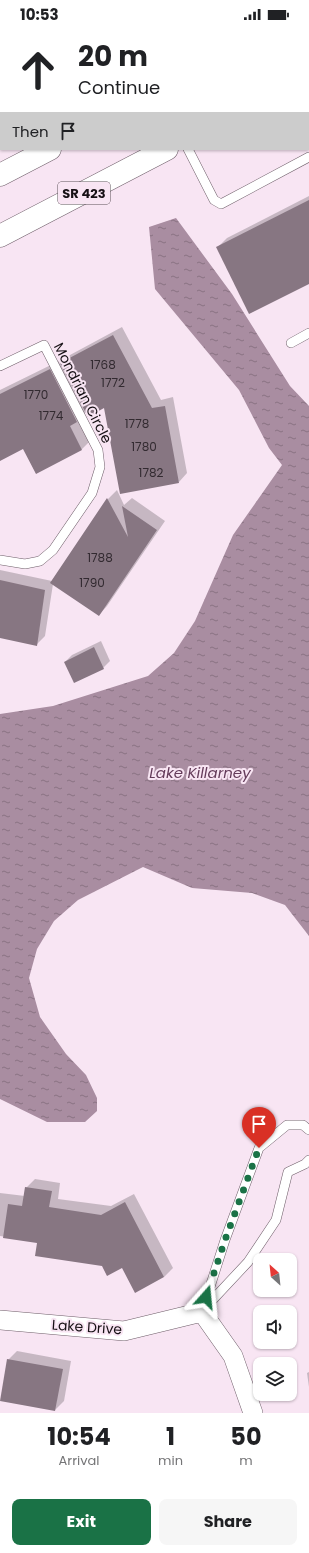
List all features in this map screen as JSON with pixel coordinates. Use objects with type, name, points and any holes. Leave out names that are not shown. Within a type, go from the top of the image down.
[{"type":"main road","points":[[0,175],[48,150]]},
{"type":"main road","name":"SR 423","points":[[0,236],[165,150]]},
{"type":"street","name":"Lake Drive","points":[[0,1320],[124,1331],[202,1312]]},
{"type":"street","points":[[202,1312],[233,1356],[253,1413]]},
{"type":"lane","points":[[189,150],[214,200],[221,204],[309,158]]},
{"type":"lane","points":[[291,343],[309,333]]},
{"type":"lane","name":"Mondrian Circle","points":[[0,366],[44,345],[98,450],[100,468],[92,493],[53,550],[40,561],[25,564],[0,560]]},
{"type":"lane","points":[[202,1312],[225,1240],[259,1148],[287,1125],[303,1125],[309,1130]]},
{"type":"lane","points":[[202,1312],[248,1262],[276,1220],[288,1172],[305,1164],[309,1160]]},
{"type":"water","name":"Lake Killarney","points":[[176,218],[232,294],[290,386],[309,406],[309,936],[285,905],[252,893],[192,888],[143,867],[78,900],[54,921],[37,949],[29,978],[40,1017],[66,1054],[86,1075],[97,1098],[97,1111],[85,1122],[47,1122],[0,1099],[0,714],[53,706],[148,676],[174,653],[195,621],[233,535],[282,465],[269,448],[239,390],[155,289],[149,227]]},
{"type":"building","points":[[309,200],[309,284],[249,314],[216,247]]},
{"type":"building","points":[[113,335],[152,408],[165,406],[179,483],[120,494],[104,408],[88,417],[60,363]]},
{"type":"building","points":[[50,369],[77,422],[70,426],[82,450],[36,474],[23,449],[0,461],[0,394]]},
{"type":"building","points":[[107,498],[128,537],[122,506],[157,530],[99,616],[50,583]]},
{"type":"building","points":[[0,580],[45,590],[37,646],[0,638]]},
{"type":"building","points":[[94,647],[104,669],[74,683],[64,662]]},
{"type":"building","points":[[25,1187],[52,1191],[49,1207],[101,1215],[125,1202],[164,1277],[135,1293],[122,1268],[107,1276],[102,1266],[35,1256],[37,1243],[3,1238],[8,1204],[22,1206]]},
{"type":"building","points":[[7,1359],[63,1369],[55,1411],[0,1401]]},
{"type":"route","points":[[206,1297],[225,1240],[259,1148]]}]
